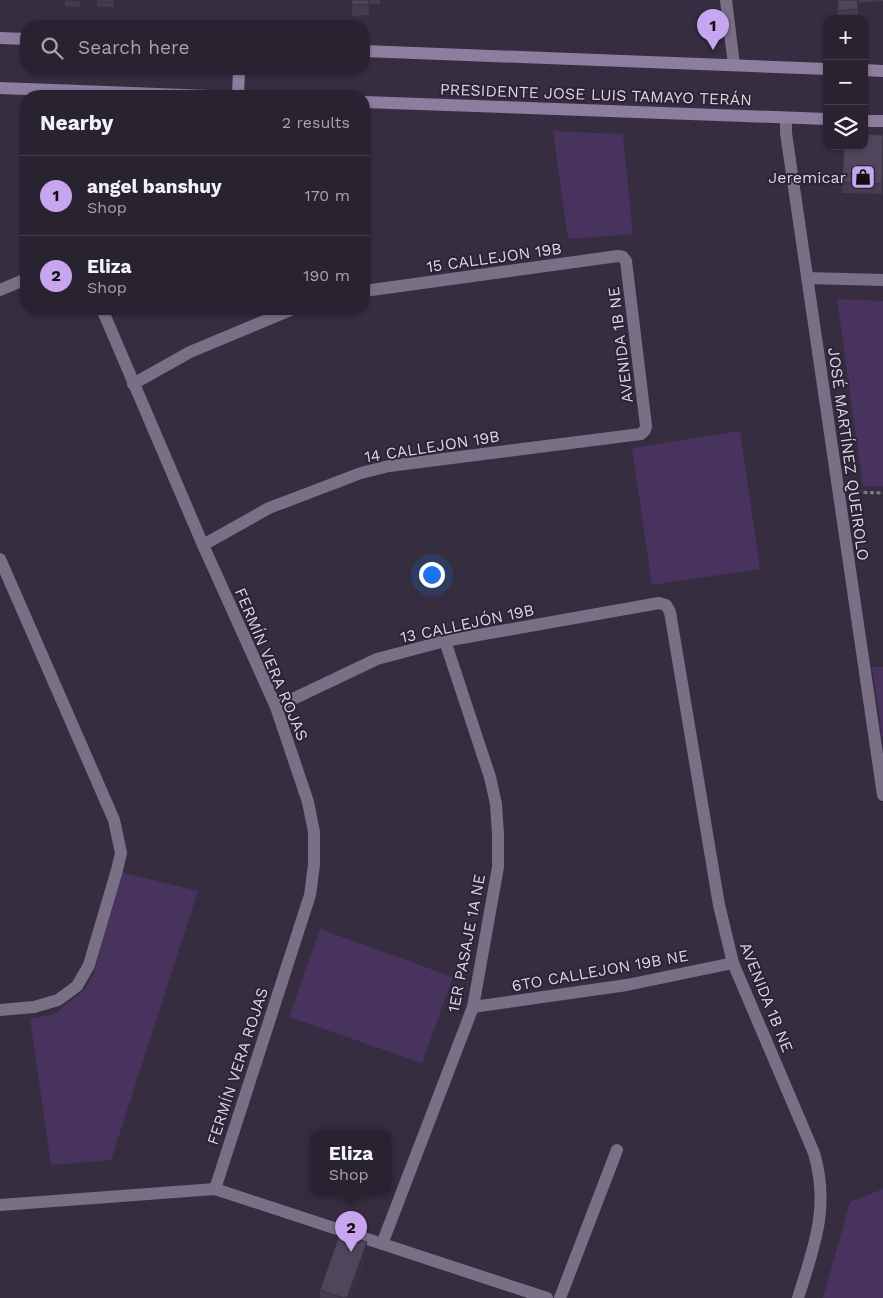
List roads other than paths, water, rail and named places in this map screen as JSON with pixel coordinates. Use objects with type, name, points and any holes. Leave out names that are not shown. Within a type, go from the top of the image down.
[{"type":"main road","points":[[0,38],[20,39]]},
{"type":"main road","name":"PRESIDENTE JOSE LUIS TAMAYO TERÁN","points":[[370,51],[823,68]]},
{"type":"main road","points":[[868,70],[883,71]]},
{"type":"main road","points":[[238,75],[238,90]]},
{"type":"main road","points":[[0,88],[26,90]]},
{"type":"main road","name":"PRESIDENTE JOSE LUIS TAMAYO TERÁN","points":[[370,102],[823,119]]},
{"type":"main road","points":[[868,120],[883,121]]},
{"type":"street","points":[[726,0],[734,65]]},
{"type":"street","name":"JOSÉ MARTÍNEZ QUEIROLO","points":[[786,118],[786,133],[883,795]]},
{"type":"street","name":"15 CALLEJON 19B","points":[[370,290],[618,256],[623,257],[626,261]]},
{"type":"street","name":"AVENIDA 1B NE","points":[[626,261],[646,426]]},
{"type":"street","points":[[807,278],[883,280]]},
{"type":"street","points":[[0,290],[20,282]]},
{"type":"street","name":"FERMÍN VERA ROJAS","points":[[104,315],[203,545],[276,707],[308,802],[314,832],[310,895],[215,1189]]},
{"type":"street","points":[[133,384],[190,352],[279,315]]},
{"type":"street","name":"14 CALLEJON 19B","points":[[203,545],[269,508],[361,473],[416,462],[641,434],[646,426]]},
{"type":"street","points":[[0,559],[114,820],[120,853],[89,965],[77,986],[58,1000],[34,1007],[0,1010]]},
{"type":"street","name":"13 CALLEJÓN 19B","points":[[276,707],[377,659],[445,641],[658,603],[666,605],[670,612]]},
{"type":"street","name":"AVENIDA 1B NE","points":[[670,612],[719,904],[733,963],[814,1153],[819,1169],[820,1218],[798,1298]]},
{"type":"street","name":"1ER PASAJE 1A NE","points":[[382,1244],[473,1008],[497,875],[498,834],[496,804],[490,777],[445,641]]},
{"type":"street","name":"6TO CALLEJON 19B NE","points":[[473,1008],[627,985],[733,963]]},
{"type":"street","points":[[560,1298],[617,1150]]},
{"type":"street","points":[[0,1205],[215,1189],[547,1298]]},
{"type":"place","name":"angel banshuy","points":[[713,50]]},
{"type":"place","name":"Jeremicar","points":[[863,177]]},
{"type":"place","name":"Eliza","points":[[351,1252]]}]
